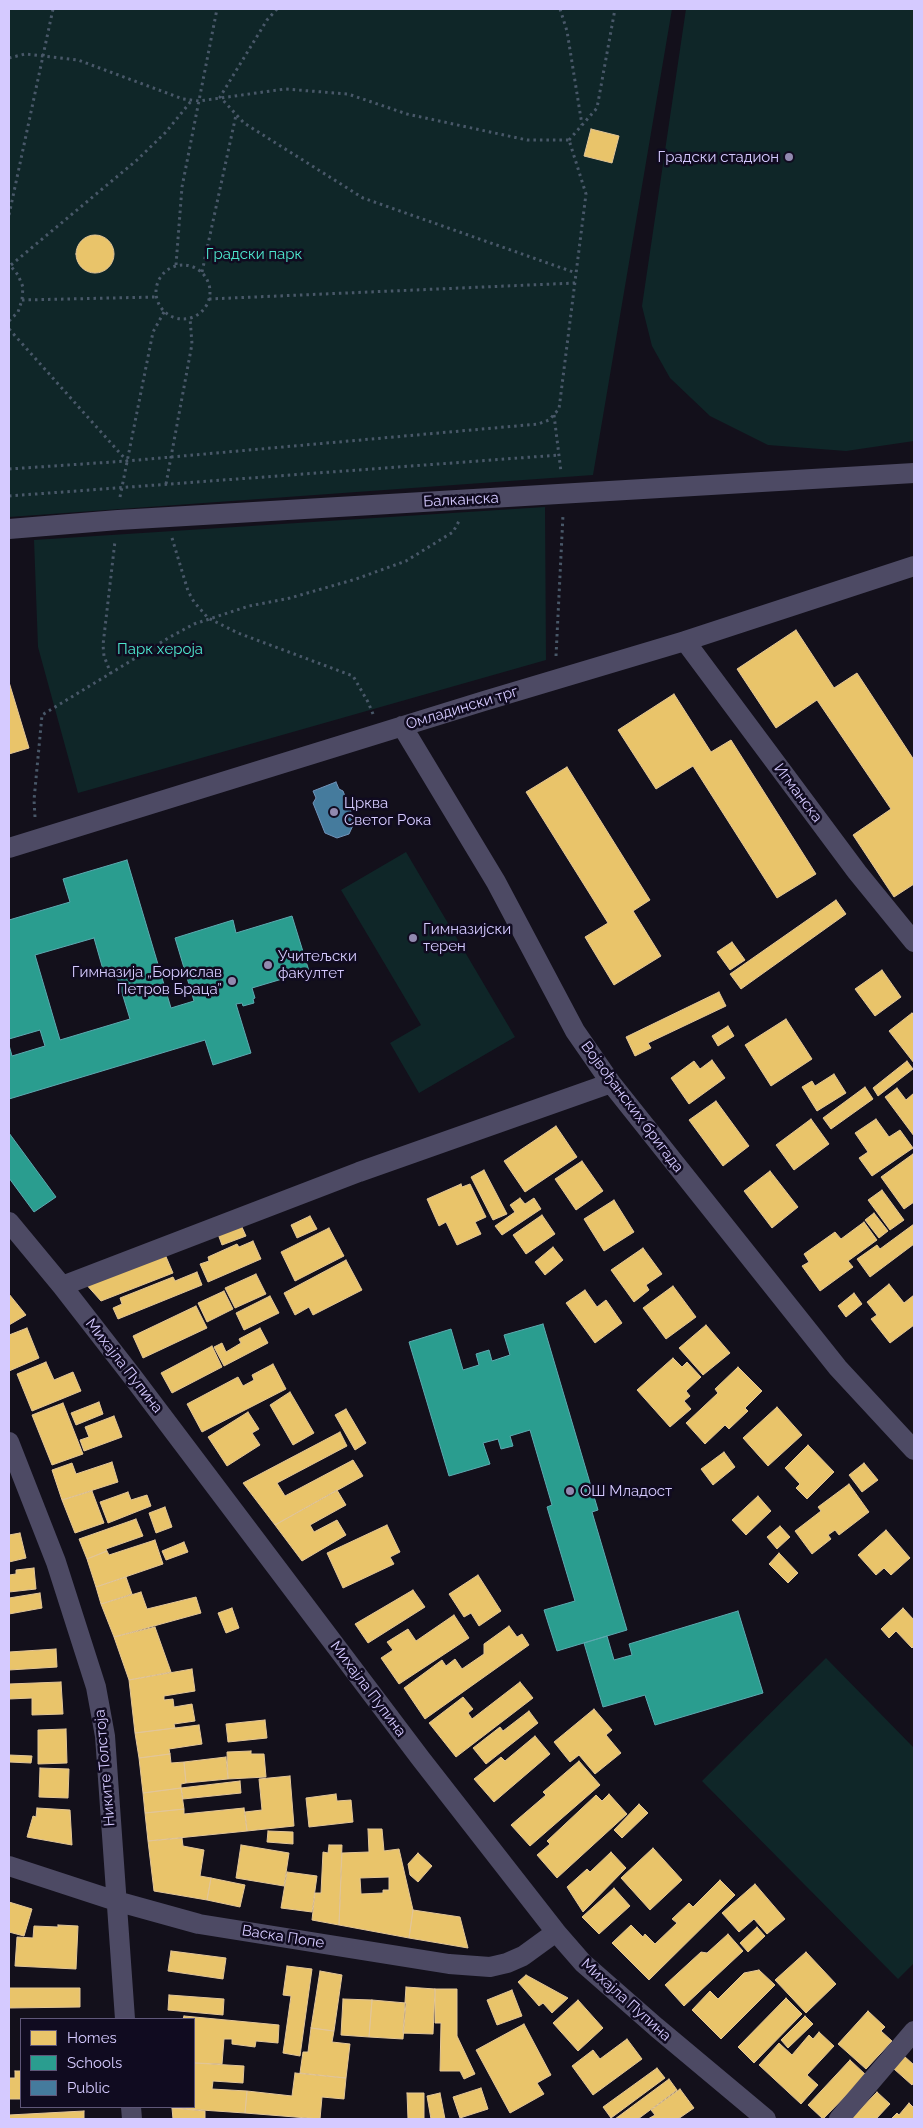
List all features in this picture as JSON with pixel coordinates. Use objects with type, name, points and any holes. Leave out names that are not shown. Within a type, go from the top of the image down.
[{"type":"street","name":"Балканска","points":[[9,529],[118,520],[914,473]]},
{"type":"street","name":"Омладински трг","points":[[9,848],[554,679],[685,641],[914,566]]},
{"type":"street","name":"Игманска","points":[[685,641],[857,872],[914,942]]},
{"type":"street","name":"Војвођанских бригада","points":[[402,726],[496,882],[575,1031],[611,1083],[838,1368],[914,1450]]},
{"type":"street","points":[[62,1286],[359,1172],[611,1083]]},
{"type":"street","name":"Михајла Пупина","points":[[9,1222],[62,1286],[421,1759],[556,1932],[583,1963],[766,2119]]},
{"type":"street","name":"Никите Толстоја","points":[[9,1442],[56,1562],[96,1687],[105,1736],[125,2018]]},
{"type":"street","name":"Васка Попе","points":[[9,1866],[199,1924],[469,1966],[490,1966],[507,1963],[523,1956],[556,1932]]},
{"type":"street","points":[[840,2119],[914,2031]]},
{"type":"path","points":[[9,215],[53,9]]},
{"type":"path","points":[[176,265],[182,187],[217,9]]},
{"type":"path","points":[[220,97],[263,27],[277,9]]},
{"type":"path","points":[[560,9],[567,30],[582,126]]},
{"type":"path","points":[[9,58],[25,54],[78,60],[183,99],[200,101],[285,89],[348,94],[407,114],[527,140],[569,140],[597,108],[615,9]]},
{"type":"path","points":[[220,97],[244,123],[363,198],[576,273]]},
{"type":"path","points":[[9,321],[18,312],[22,300],[22,287],[18,275],[10,264],[137,160],[166,132],[192,100]]},
{"type":"path","points":[[202,272],[236,115]]},
{"type":"path","points":[[9,468],[170,457],[538,424],[549,420],[559,409],[586,194],[569,140]]},
{"type":"path","points":[[176,265],[194,267],[202,272],[208,280],[209,298],[205,307],[199,314],[190,318],[181,319],[164,312],[156,297],[155,289],[162,274],[176,265]]},
{"type":"path","points":[[209,298],[575,283]]},
{"type":"path","points":[[22,300],[156,297]]},
{"type":"path","points":[[111,674],[104,656],[103,645],[121,488],[153,332],[164,312]]},
{"type":"path","points":[[166,484],[192,344],[190,318]]},
{"type":"path","points":[[9,329],[127,460]]},
{"type":"path","points":[[554,415],[564,493],[554,679]]},
{"type":"path","points":[[9,496],[559,455]]},
{"type":"path","points":[[36,840],[34,800],[42,714],[170,637],[208,618],[347,582],[406,561],[454,532],[472,499]]},
{"type":"path","points":[[170,517],[172,538],[183,579],[194,602],[208,618],[238,633],[353,676],[368,702],[380,734]]},
{"type":"green space","name":"Градски парк","points":[[9,9],[672,9],[593,475],[9,517]]},
{"type":"green space","name":"Градски стадион","points":[[686,9],[914,9],[914,441],[846,451],[768,445],[710,416],[670,378],[652,346],[642,306]]},
{"type":"green space","name":"Парк хероја","points":[[545,507],[546,660],[78,793],[38,647],[34,540]]},
{"type":"green space","name":"Гимназијски терен","points":[[406,852],[515,1037],[419,1093],[390,1043],[421,1025],[341,890]]},
{"type":"green space","points":[[826,1658],[914,1748],[914,1963],[898,1979],[702,1781]]},
{"type":"building: Homes","points":[[591,129],[619,136],[612,163],[584,156]]},
{"type":"building: Homes","points":[[95,235],[108,241],[114,254],[108,267],[95,273],[82,267],[76,254],[82,241]]},
{"type":"building: Homes","points":[[796,630],[834,688],[857,673],[914,760],[914,884],[894,897],[853,835],[891,809],[817,700],[776,728],[737,669]]},
{"type":"building: Homes","points":[[9,682],[29,748],[9,754]]},
{"type":"building: Homes","points":[[674,694],[711,752],[731,740],[816,874],[777,898],[693,766],[656,789],[618,730]]},
{"type":"building: Homes","points":[[567,767],[650,900],[633,911],[661,956],[614,985],[585,937],[608,923],[526,792]]},
{"type":"building: Homes","points":[[836,900],[846,914],[741,989],[730,974]]},
{"type":"building: Homes","points":[[732,942],[745,960],[730,970],[717,952]]},
{"type":"building: Homes","points":[[882,970],[901,997],[875,1016],[855,989]]},
{"type":"building: Homes","points":[[719,992],[726,1006],[648,1043],[651,1048],[635,1056],[626,1037]]},
{"type":"building: Homes","points":[[912,1013],[914,1015],[914,1063],[889,1031]]},
{"type":"building: Homes","points":[[786,1019],[812,1059],[771,1086],[745,1045]]},
{"type":"building: Homes","points":[[728,1026],[734,1036],[718,1046],[712,1036]]},
{"type":"building: Homes","points":[[712,1060],[725,1078],[689,1104],[671,1078],[694,1061],[700,1069]]},
{"type":"building: Homes","points":[[907,1061],[913,1069],[878,1096],[873,1088]]},
{"type":"building: Homes","points":[[834,1074],[846,1093],[817,1111],[802,1087],[812,1081],[815,1086]]},
{"type":"building: Homes","points":[[865,1087],[873,1099],[831,1129],[823,1118]]},
{"type":"building: Homes","points":[[897,1088],[906,1100],[914,1093],[914,1136],[885,1097]]},
{"type":"building: Homes","points":[[716,1101],[749,1146],[723,1166],[689,1120]]},
{"type":"building: Homes","points":[[811,1119],[829,1144],[794,1170],[776,1145]]},
{"type":"building: Homes","points":[[876,1119],[889,1137],[900,1130],[913,1148],[872,1176],[859,1158],[868,1152],[855,1133]]},
{"type":"building: Homes","points":[[556,1126],[577,1157],[525,1192],[504,1161]]},
{"type":"building: Homes","points":[[913,1154],[914,1202],[904,1209],[881,1177]]},
{"type":"building: Homes","points":[[582,1161],[603,1191],[576,1210],[555,1179]]},
{"type":"building: Homes","points":[[484,1170],[507,1214],[493,1220],[471,1177]]},
{"type":"building: Homes","points":[[770,1171],[798,1207],[772,1228],[744,1191]]},
{"type":"building: Homes","points":[[461,1184],[462,1187],[470,1184],[486,1217],[475,1222],[481,1234],[457,1245],[446,1222],[439,1226],[427,1199]]},
{"type":"building: Homes","points":[[882,1190],[904,1220],[890,1230],[868,1200]]},
{"type":"building: Homes","points":[[520,1198],[525,1204],[534,1198],[541,1209],[502,1235],[495,1226],[515,1212],[510,1205]]},
{"type":"building: Homes","points":[[614,1200],[634,1232],[604,1251],[584,1219]]},
{"type":"building: Homes","points":[[874,1213],[888,1231],[879,1238],[865,1220]]},
{"type":"building: Homes","points":[[542,1215],[555,1234],[526,1254],[513,1235]]},
{"type":"building: Homes","points":[[310,1216],[317,1229],[297,1238],[291,1225]]},
{"type":"building: Homes","points":[[864,1222],[877,1240],[848,1261],[853,1267],[820,1291],[802,1266],[809,1262],[804,1254],[835,1232],[841,1239]]},
{"type":"building: Homes","points":[[914,1224],[914,1244],[870,1277],[857,1259],[877,1245],[880,1249]]},
{"type":"building: Homes","points":[[241,1225],[246,1236],[222,1245],[218,1234]]},
{"type":"building: Homes","points":[[329,1228],[344,1256],[295,1281],[281,1252]]},
{"type":"building: Homes","points":[[253,1241],[261,1259],[208,1282],[200,1264],[209,1261],[208,1257],[237,1244],[239,1247]]},
{"type":"building: Homes","points":[[553,1247],[563,1260],[545,1275],[535,1262]]},
{"type":"building: Homes","points":[[643,1248],[662,1274],[646,1285],[649,1290],[634,1302],[611,1270]]},
{"type":"building: Homes","points":[[164,1252],[173,1273],[101,1301],[84,1282]]},
{"type":"building: Homes","points":[[346,1260],[362,1290],[313,1315],[309,1307],[295,1315],[284,1293]]},
{"type":"building: Homes","points":[[197,1272],[202,1285],[118,1319],[113,1308],[122,1304],[120,1298],[173,1277],[175,1281]]},
{"type":"building: Homes","points":[[256,1274],[266,1294],[235,1308],[225,1288]]},
{"type":"building: Homes","points":[[889,1284],[904,1303],[914,1295],[914,1325],[890,1343],[871,1319],[877,1315],[867,1302]]},
{"type":"building: Homes","points":[[673,1286],[696,1317],[666,1339],[643,1308]]},
{"type":"building: Homes","points":[[585,1290],[597,1307],[606,1300],[622,1323],[595,1343],[566,1303]]},
{"type":"building: Homes","points":[[224,1291],[233,1309],[207,1322],[198,1303]]},
{"type":"building: Homes","points":[[854,1293],[862,1304],[846,1317],[838,1306]]},
{"type":"building: Homes","points":[[9,1294],[26,1315],[9,1325]]},
{"type":"building: Homes","points":[[270,1296],[279,1313],[244,1330],[236,1313]]},
{"type":"building: Homes","points":[[196,1306],[207,1328],[143,1358],[133,1336]]},
{"type":"building: Homes","points":[[706,1325],[730,1353],[703,1375],[679,1348]]},
{"type":"building: Homes","points":[[27,1328],[39,1358],[9,1371],[9,1335]]},
{"type":"building: Homes","points":[[260,1328],[268,1343],[224,1366],[214,1347],[222,1343],[226,1352],[241,1343],[239,1339]]},
{"type":"building: Homes","points":[[212,1346],[222,1367],[172,1393],[161,1373]]},
{"type":"building: Homes","points":[[673,1358],[682,1367],[687,1362],[701,1377],[686,1391],[690,1396],[684,1401],[691,1409],[670,1427],[637,1390]]},
{"type":"building: Homes","points":[[46,1362],[54,1380],[73,1372],[81,1391],[32,1411],[17,1374]]},
{"type":"building: Homes","points":[[273,1364],[286,1389],[202,1432],[187,1404],[238,1377],[243,1386],[254,1380],[252,1375]]},
{"type":"building: Homes","points":[[738,1367],[762,1391],[745,1408],[748,1411],[729,1429],[725,1425],[705,1444],[686,1423],[718,1393],[715,1389]]},
{"type":"building: Homes","points":[[290,1392],[314,1433],[293,1445],[270,1405]]},
{"type":"building: Homes","points":[[99,1402],[103,1414],[76,1425],[71,1413]]},
{"type":"building: Homes","points":[[63,1403],[83,1454],[52,1465],[32,1415]]},
{"type":"building: Homes","points":[[777,1407],[802,1435],[768,1466],[743,1438]]},
{"type":"building: Homes","points":[[346,1409],[366,1443],[355,1450],[335,1415]]},
{"type":"building: Homes","points":[[248,1412],[259,1429],[252,1433],[260,1445],[227,1466],[208,1437]]},
{"type":"building: Homes","points":[[114,1416],[122,1437],[84,1451],[80,1440],[89,1437],[85,1427]]},
{"type":"building: Homes","points":[[340,1432],[347,1446],[277,1483],[285,1496],[353,1460],[363,1476],[275,1525],[243,1483]]},
{"type":"building: Homes","points":[[808,1445],[834,1472],[807,1499],[796,1488],[800,1484],[785,1468]]},
{"type":"building: Homes","points":[[724,1452],[735,1467],[713,1485],[701,1469]]},
{"type":"building: Homes","points":[[112,1462],[118,1482],[62,1500],[52,1470],[72,1463],[76,1474]]},
{"type":"building: Homes","points":[[864,1463],[878,1480],[862,1492],[849,1475]]},
{"type":"building: Homes","points":[[849,1484],[869,1512],[839,1535],[835,1530],[828,1535],[831,1539],[812,1554],[795,1531],[821,1511],[818,1507]]},
{"type":"building: Homes","points":[[337,1490],[346,1505],[310,1525],[314,1532],[337,1520],[346,1535],[302,1561],[275,1525]]},
{"type":"building: Homes","points":[[92,1491],[104,1523],[75,1533],[62,1500]]},
{"type":"building: Homes","points":[[128,1492],[131,1500],[147,1495],[151,1506],[108,1523],[100,1502]]},
{"type":"building: Homes","points":[[758,1496],[771,1511],[746,1535],[732,1520]]},
{"type":"building: Homes","points":[[165,1507],[172,1527],[156,1533],[149,1513]]},
{"type":"building: Homes","points":[[136,1519],[143,1536],[106,1549],[107,1551],[87,1559],[79,1539]]},
{"type":"building: Homes","points":[[387,1525],[400,1552],[390,1557],[394,1564],[343,1588],[327,1553]]},
{"type":"building: Homes","points":[[780,1526],[790,1537],[777,1549],[767,1537]]},
{"type":"building: Homes","points":[[886,1530],[910,1558],[891,1575],[884,1568],[876,1575],[858,1555]]},
{"type":"building: Homes","points":[[20,1533],[26,1558],[9,1562],[9,1535]]},
{"type":"building: Homes","points":[[155,1540],[163,1564],[96,1587],[87,1559],[107,1551],[109,1555]]},
{"type":"building: Homes","points":[[184,1542],[188,1552],[166,1560],[162,1551]]},
{"type":"building: Homes","points":[[779,1553],[798,1573],[788,1583],[769,1564]]},
{"type":"building: Homes","points":[[34,1568],[36,1589],[9,1592],[9,1575],[16,1574],[16,1570]]},
{"type":"building: Homes","points":[[478,1575],[501,1611],[479,1626],[471,1613],[464,1617],[449,1594]]},
{"type":"building: Homes","points":[[126,1577],[132,1594],[101,1604],[96,1587]]},
{"type":"building: Homes","points":[[413,1590],[425,1607],[368,1643],[355,1624]]},
{"type":"building: Homes","points":[[141,1592],[147,1609],[196,1597],[201,1613],[114,1637],[101,1604]]},
{"type":"building: Homes","points":[[40,1593],[42,1608],[9,1614],[9,1598]]},
{"type":"building: Homes","points":[[232,1608],[239,1628],[226,1633],[218,1613]]},
{"type":"building: Homes","points":[[903,1608],[914,1620],[914,1646],[912,1648],[896,1631],[889,1638],[881,1629]]},
{"type":"building: Homes","points":[[454,1615],[469,1638],[399,1684],[381,1658],[393,1650],[387,1642],[408,1629],[416,1641]]},
{"type":"building: Homes","points":[[509,1626],[517,1637],[522,1634],[529,1645],[425,1719],[404,1688],[442,1660],[446,1666],[455,1659],[462,1669],[484,1654],[484,1644]]},
{"type":"building: Homes","points":[[155,1627],[171,1672],[129,1680],[114,1637]]},
{"type":"building: Homes","points":[[56,1649],[57,1667],[9,1670],[9,1652]]},
{"type":"building: Homes","points":[[192,1669],[195,1691],[164,1696],[164,1700],[173,1699],[174,1707],[192,1704],[195,1721],[174,1724],[175,1728],[135,1733],[129,1680]]},
{"type":"building: Homes","points":[[61,1682],[63,1714],[32,1715],[32,1698],[9,1699],[9,1684]]},
{"type":"building: Homes","points":[[520,1682],[533,1698],[456,1757],[429,1723],[463,1697],[473,1709],[468,1713],[472,1719]]},
{"type":"building: Homes","points":[[594,1709],[612,1730],[606,1735],[621,1753],[595,1774],[579,1755],[570,1762],[554,1742]]},
{"type":"building: Homes","points":[[529,1711],[538,1723],[486,1764],[473,1748],[500,1727],[503,1731]]},
{"type":"building: Homes","points":[[265,1720],[267,1738],[228,1742],[226,1724]]},
{"type":"building: Homes","points":[[199,1725],[202,1744],[169,1749],[170,1754],[139,1758],[135,1733]]},
{"type":"building: Homes","points":[[66,1729],[67,1763],[38,1764],[38,1730]]},
{"type":"building: Homes","points":[[535,1736],[550,1754],[494,1802],[474,1779],[501,1757],[505,1761]]},
{"type":"building: Homes","points":[[251,1751],[251,1754],[264,1754],[266,1777],[228,1779],[227,1752]]},
{"type":"building: Homes","points":[[170,1754],[171,1763],[184,1762],[186,1783],[181,1784],[181,1788],[143,1793],[139,1758]]},
{"type":"building: Homes","points":[[9,1755],[32,1756],[31,1763],[9,1762]]},
{"type":"building: Homes","points":[[226,1757],[228,1779],[186,1783],[184,1762]]},
{"type":"building: Homes","points":[[579,1761],[600,1785],[530,1846],[511,1825],[546,1795],[543,1792]]},
{"type":"building: Homes","points":[[40,1768],[69,1769],[68,1798],[39,1797]]},
{"type":"building: Homes","points":[[290,1776],[294,1826],[247,1831],[245,1812],[262,1810],[259,1779]]},
{"type":"building: Homes","points":[[240,1781],[241,1793],[183,1799],[181,1788]]},
{"type":"building: Homes","points":[[181,1788],[184,1809],[145,1813],[143,1793]]},
{"type":"building: Homes","points":[[336,1794],[337,1801],[351,1800],[353,1822],[309,1827],[306,1798]]},
{"type":"building: Homes","points":[[609,1794],[627,1814],[557,1878],[537,1855],[550,1844],[547,1841],[596,1795],[602,1801]]},
{"type":"building: Homes","points":[[639,1804],[648,1813],[622,1838],[614,1830]]},
{"type":"building: Homes","points":[[37,1808],[70,1810],[72,1845],[27,1837],[33,1816],[36,1817]]},
{"type":"building: Homes","points":[[244,1808],[247,1831],[148,1841],[145,1813],[184,1809],[184,1814]]},
{"type":"building: Homes","points":[[368,1829],[382,1829],[384,1851],[399,1849],[413,1910],[409,1938],[339,1925],[342,1853],[369,1852]],"holes":[[[389,1877],[389,1890],[383,1890],[383,1893],[361,1894],[360,1878]]]},
{"type":"building: Homes","points":[[268,1831],[293,1832],[293,1844],[267,1842]]},
{"type":"building: Homes","points":[[182,1838],[183,1846],[204,1850],[200,1876],[211,1878],[207,1900],[154,1891],[148,1841]]},
{"type":"building: Homes","points":[[241,1845],[289,1853],[284,1886],[236,1878]]},
{"type":"building: Homes","points":[[329,1845],[342,1845],[339,1925],[312,1920],[315,1893],[321,1893],[323,1852],[328,1853]]},
{"type":"building: Homes","points":[[653,1848],[682,1880],[650,1910],[621,1878]]},
{"type":"building: Homes","points":[[611,1852],[626,1868],[583,1912],[567,1887],[587,1869],[590,1872]]},
{"type":"building: Homes","points":[[418,1853],[432,1866],[418,1882],[410,1875],[408,1864]]},
{"type":"building: Homes","points":[[287,1872],[317,1876],[312,1912],[281,1908]]},
{"type":"building: Homes","points":[[211,1878],[245,1885],[240,1907],[207,1900]]},
{"type":"building: Homes","points":[[720,1880],[735,1895],[649,1980],[612,1943],[631,1925],[643,1937],[645,1934],[655,1944],[677,1923],[672,1919],[689,1903],[693,1907]]},
{"type":"building: Homes","points":[[755,1884],[785,1919],[767,1934],[754,1919],[739,1932],[722,1913]]},
{"type":"building: Homes","points":[[614,1888],[630,1906],[599,1934],[582,1917]]},
{"type":"building: Homes","points":[[9,1902],[32,1909],[24,1936],[9,1932]]},
{"type":"building: Homes","points":[[413,1910],[460,1917],[468,1948],[409,1938]]},
{"type":"building: Homes","points":[[58,1925],[78,1926],[76,1969],[15,1966],[17,1937],[33,1938],[34,1926],[58,1927]]},
{"type":"building: Homes","points":[[757,1927],[765,1936],[748,1952],[740,1943]]},
{"type":"building: Homes","points":[[728,1934],[743,1951],[684,2006],[665,1985],[701,1952],[707,1953]]},
{"type":"building: Homes","points":[[171,1951],[226,1958],[223,1979],[168,1971]]},
{"type":"building: Homes","points":[[806,1952],[836,1984],[806,2013],[775,1980]]},
{"type":"building: Homes","points":[[287,1966],[312,1969],[300,2056],[283,2053],[291,1996],[283,1995]]},
{"type":"building: Homes","points":[[759,1970],[775,1985],[721,2039],[692,2010],[710,1991],[718,1999],[744,1973]]},
{"type":"building: Homes","points":[[320,1971],[342,1975],[334,2031],[311,2028]]},
{"type":"building: Homes","points":[[526,1975],[568,1998],[552,2013],[543,2003],[539,2006],[518,1982]]},
{"type":"building: Homes","points":[[406,1987],[435,1989],[433,2034],[403,2033]]},
{"type":"building: Homes","points":[[9,1988],[80,1988],[80,2007],[9,2008]]},
{"type":"building: Homes","points":[[435,1989],[457,1989],[457,2036],[475,2074],[464,2079],[460,2071],[440,2071],[441,2023],[435,2023]]},
{"type":"building: Homes","points":[[512,1990],[522,2016],[497,2025],[487,2000]]},
{"type":"building: Homes","points":[[169,1995],[224,1999],[223,2015],[168,2010]]},
{"type":"building: Homes","points":[[786,1998],[802,2014],[754,2063],[738,2047]]},
{"type":"building: Homes","points":[[343,1999],[372,2000],[369,2037],[341,2035]]},
{"type":"building: Homes","points":[[372,2000],[406,2003],[403,2039],[369,2037]]},
{"type":"building: Homes","points":[[578,2000],[603,2028],[578,2051],[553,2023]]},
{"type":"building: Homes","points":[[868,2011],[885,2027],[881,2031],[892,2041],[866,2069],[838,2044]]},
{"type":"building: Homes","points":[[184,2016],[279,2025],[278,2043],[256,2041],[255,2047],[232,2044],[232,2039],[224,2039],[222,2064],[195,2063],[195,2018],[183,2018]]},
{"type":"building: Homes","points":[[805,2016],[813,2024],[788,2048],[781,2040]]},
{"type":"building: Homes","points":[[524,2024],[551,2075],[537,2083],[544,2094],[510,2113],[476,2050]]},
{"type":"building: Homes","points":[[311,2028],[334,2031],[332,2042],[350,2044],[346,2078],[300,2073],[303,2052],[308,2052]]},
{"type":"building: Homes","points":[[819,2032],[834,2046],[807,2075],[818,2085],[801,2104],[759,2065],[779,2043],[792,2055],[809,2035],[813,2039]]},
{"type":"building: Homes","points":[[627,2039],[642,2059],[593,2095],[572,2066],[593,2050],[600,2059]]},
{"type":"building: Homes","points":[[904,2056],[914,2065],[914,2082],[912,2085],[894,2069]]},
{"type":"building: Homes","points":[[850,2060],[866,2075],[823,2119],[808,2105]]},
{"type":"building: Homes","points":[[195,2063],[244,2066],[243,2083],[213,2081],[212,2089],[247,2091],[245,2113],[172,2108],[195,2108]]},
{"type":"building: Homes","points":[[657,2068],[665,2078],[611,2118],[603,2107]]},
{"type":"building: Homes","points":[[15,2071],[20,2071],[20,2099],[9,2099],[9,2078],[15,2078]]},
{"type":"building: Homes","points":[[295,2073],[346,2078],[344,2099],[322,2097],[320,2119],[245,2113],[247,2091],[292,2096]]},
{"type":"building: Homes","points":[[669,2079],[677,2090],[638,2119],[615,2119]]},
{"type":"building: Homes","points":[[481,2088],[488,2109],[460,2118],[453,2097]]},
{"type":"building: Homes","points":[[680,2089],[694,2108],[678,2119],[648,2119],[655,2115],[651,2110]]},
{"type":"building: Homes","points":[[877,2092],[890,2104],[876,2119],[851,2119]]},
{"type":"building: Homes","points":[[407,2093],[424,2093],[424,2119],[408,2119]]},
{"type":"building: Homes","points":[[440,2093],[445,2119],[431,2119],[427,2096]]},
{"type":"building: Homes","points":[[909,2103],[914,2108],[914,2119],[891,2119],[897,2113],[899,2115]]},
{"type":"building: Homes","points":[[172,2108],[205,2111],[205,2119],[173,2119]]},
{"type":"building: Homes","points":[[84,2111],[84,2119],[9,2119],[9,2115]]},
{"type":"building: Schools","name":"Гимназија „Борислав Петров Браца”","points":[[127,860],[171,1008],[194,1001],[175,938],[233,920],[236,933],[292,916],[309,971],[252,988],[255,998],[253,999],[254,1003],[243,1006],[242,1003],[236,1004],[251,1053],[213,1065],[205,1040],[9,1099],[9,1045],[12,1056],[45,1046],[40,1030],[9,1039],[9,920],[70,902],[63,879]],"holes":[[[94,938],[104,973],[115,970],[130,1019],[60,1040],[35,955]]]},
{"type":"building: Schools","points":[[9,1133],[56,1197],[34,1212],[9,1178]]},
{"type":"building: Schools","name":"ОШ Младост","points":[[543,1324],[598,1510],[592,1512],[627,1630],[557,1651],[544,1610],[575,1601],[547,1507],[552,1505],[530,1430],[510,1436],[513,1446],[501,1449],[498,1439],[483,1443],[490,1464],[449,1476],[409,1342],[451,1329],[463,1370],[479,1365],[476,1354],[489,1350],[492,1361],[510,1355],[504,1335]]},
{"type":"building: Schools","points":[[738,1611],[763,1693],[655,1725],[645,1695],[603,1707],[584,1643],[607,1636],[614,1660],[632,1655],[629,1644]]},
{"type":"building: Public","name":"Црква Светог Рока","points":[[336,782],[339,789],[343,791],[355,821],[349,834],[337,838],[325,833],[313,803],[316,798],[313,791]]},
{"type":"place","name":"Градски стадион","points":[[789,157]]},
{"type":"place","name":"Црква Светог Рока","points":[[334,812]]},
{"type":"place","name":"Гимназијски терен","points":[[413,938]]},
{"type":"place","name":"Учитељски факултет","points":[[268,965]]},
{"type":"place","name":"Гимназија „Борислав Петров Браца”","points":[[232,981]]},
{"type":"place","name":"ОШ Младост","points":[[570,1491]]}]
